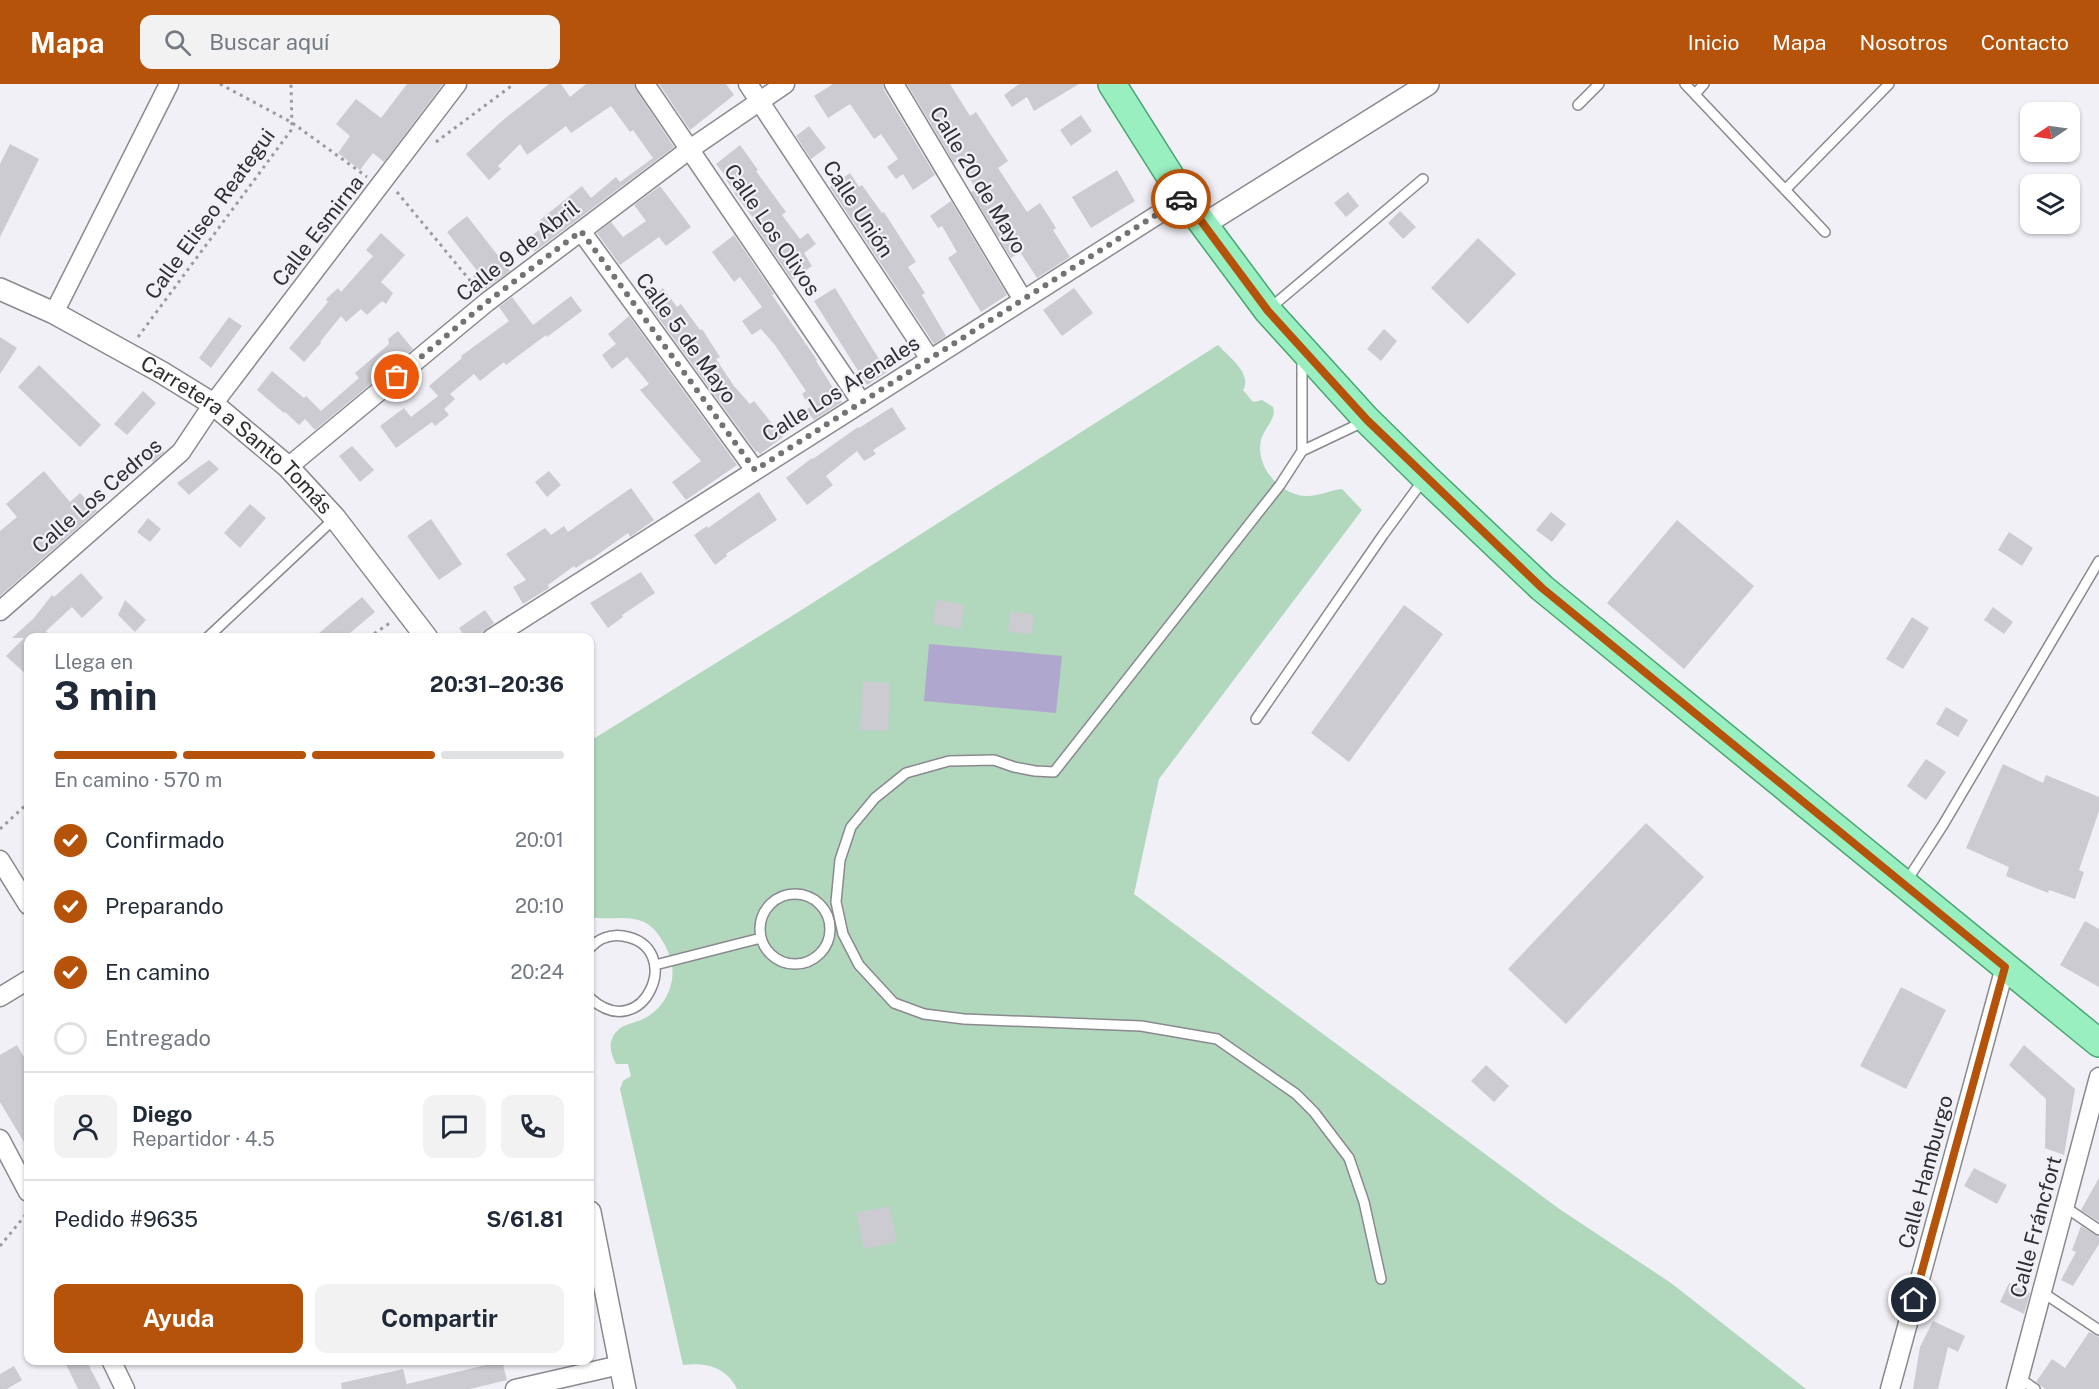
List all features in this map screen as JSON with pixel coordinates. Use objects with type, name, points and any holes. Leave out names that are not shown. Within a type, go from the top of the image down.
[{"type":"main road","points":[[1112,84],[1184,198],[1268,311],[1367,420],[1425,478],[1542,588],[2099,1043]]},
{"type":"street","points":[[54,313],[169,84]]},
{"type":"street","name":"Calle Esmirna","points":[[213,405],[457,84]]},
{"type":"street","name":"Calle Los Olivos","points":[[645,84],[862,403]]},
{"type":"street","name":"Calle Unión","points":[[748,84],[930,359]]},
{"type":"street","name":"Calle 9 de Abril","points":[[288,467],[487,302],[690,149],[785,84]]},
{"type":"street","name":"Calle 20 de Mayo","points":[[894,84],[1023,300]]},
{"type":"street","points":[[1203,225],[1428,84]]},
{"type":"street","name":"Calle Los Arenales","points":[[500,633],[1184,198]]},
{"type":"street","name":"Calle 5 de Mayo","points":[[581,231],[755,470]]},
{"type":"street","name":"Carretera a Santo Tomás","points":[[0,289],[54,313],[161,372],[213,405],[288,467],[335,518],[423,633]]},
{"type":"street","name":"Calle Los Cedros","points":[[0,611],[181,452],[213,405]]},
{"type":"street","points":[[0,860],[24,899]]},
{"type":"street","name":"Calle Hamburgo","points":[[1890,1389],[2005,967]]},
{"type":"street","points":[[0,997],[24,982]]},
{"type":"street","name":"Calle Fráncfort","points":[[2017,1383],[2099,1077]]},
{"type":"street","points":[[0,1139],[24,1184]]},
{"type":"street","points":[[594,1232],[625,1389]]},
{"type":"street","points":[[113,1365],[125,1389]]},
{"type":"street","points":[[515,1389],[620,1365]]},
{"type":"lane","points":[[1578,105],[1599,84]]},
{"type":"lane","points":[[1685,84],[1825,232]]},
{"type":"lane","points":[[1695,94],[1704,84]]},
{"type":"lane","points":[[1785,190],[1889,84]]},
{"type":"lane","points":[[1268,311],[1423,179]]},
{"type":"lane","points":[[1302,349],[1302,451]]},
{"type":"lane","points":[[1367,420],[1302,451],[1280,485],[1054,772],[1025,769],[994,760],[949,761],[906,773],[875,798],[851,827],[840,860],[836,902],[843,934],[859,965],[894,1003],[924,1014],[964,1019],[1142,1026],[1217,1039],[1296,1094],[1314,1112],[1349,1158],[1364,1202],[1381,1279]]},
{"type":"lane","points":[[1256,719],[1425,478]]},
{"type":"lane","points":[[212,633],[335,518]]},
{"type":"lane","points":[[1905,884],[2099,561]]},
{"type":"lane","points":[[786,895],[804,895],[812,899],[825,912],[829,922],[829,939],[825,947],[819,954],[804,963],[786,963],[777,960],[770,954],[761,938],[761,920],[764,911],[770,904],[786,895]]},
{"type":"lane","points":[[829,922],[840,919]]},
{"type":"lane","points":[[594,945],[610,936],[630,937],[646,948],[655,965],[654,985],[643,1002],[635,1007],[616,1011],[606,1009],[594,1001]]},
{"type":"lane","points":[[655,965],[761,938]]},
{"type":"lane","points":[[2064,1207],[2099,1230]]},
{"type":"lane","points":[[2042,1292],[2099,1330]]},
{"type":"lane","points":[[2017,1383],[2034,1389]]},
{"type":"path","points":[[220,84],[291,122],[383,183],[487,302]]},
{"type":"path","name":"Calle Eliseo Reategui","points":[[126,353],[292,129],[291,84]]},
{"type":"path","points":[[432,145],[514,84]]},
{"type":"path","points":[[375,633],[407,611]]},
{"type":"path","points":[[0,830],[24,807]]},
{"type":"path","points":[[0,1246],[24,1217]]},
{"type":"green space","points":[[1218,345],[1242,372],[1245,378],[1243,390],[1253,402],[1262,400],[1273,407],[1272,420],[1261,440],[1260,450],[1262,460],[1271,477],[1287,490],[1305,496],[1342,489],[1362,510],[1159,779],[1134,894],[1558,1208],[1671,1283],[1806,1389],[737,1389],[721,1371],[707,1365],[683,1365],[620,1089],[623,1081],[631,1076],[628,1064],[616,1064],[611,1047],[612,1038],[618,1030],[659,1008],[669,991],[673,973],[672,963],[659,936],[644,922],[630,918],[594,917],[594,739],[803,609]]},
{"type":"shaded area","points":[[929,644],[1062,656],[1056,713],[924,701]]},
{"type":"building","points":[[407,84],[443,84],[384,162],[373,153],[360,170],[338,153],[350,136],[336,124],[356,99],[381,118]]},
{"type":"building","points":[[549,84],[561,84],[570,97],[586,84],[634,84],[674,147],[535,252],[526,240],[544,226],[540,220],[582,186],[591,198],[616,177],[620,182],[653,158],[633,130],[630,132],[611,106],[571,133],[566,126],[527,155],[520,144],[498,166],[501,169],[489,180],[466,154],[503,120]]},
{"type":"building","points":[[659,84],[726,84],[734,95],[690,130]]},
{"type":"building","points":[[833,84],[883,84],[884,90],[935,175],[913,190],[903,174],[896,179],[887,167],[898,159],[881,134],[874,139],[850,104],[828,118],[814,96]]},
{"type":"building","points":[[907,84],[950,84],[970,116],[976,112],[1008,161],[998,168],[1027,212],[1040,203],[1056,228],[1053,230],[1070,257],[1037,278],[1020,252],[1011,258],[971,192],[976,189],[959,160],[954,163]]},
{"type":"building","points":[[1019,84],[1079,84],[1034,111],[1027,97],[1012,107],[1004,95]]},
{"type":"building","points":[[1081,115],[1092,131],[1071,146],[1060,130]]},
{"type":"building","points":[[809,126],[826,148],[811,159],[796,136]]},
{"type":"building","points":[[10,144],[39,159],[0,237],[0,164]]},
{"type":"building","points":[[740,145],[786,212],[782,215],[800,239],[808,233],[816,244],[804,253],[812,266],[792,280],[752,221],[754,219],[734,193],[726,180],[728,179],[716,164]]},
{"type":"building","points":[[1117,170],[1135,201],[1091,228],[1072,197]]},
{"type":"building","points":[[850,173],[859,187],[862,185],[882,213],[884,212],[916,262],[908,267],[925,293],[922,295],[946,336],[934,344],[830,187]]},
{"type":"building","points":[[660,186],[691,227],[666,246],[659,237],[620,265],[597,233],[611,222],[623,237],[646,221],[634,205]]},
{"type":"building","points":[[1348,192],[1359,206],[1346,217],[1334,203]]},
{"type":"building","points":[[951,201],[1007,295],[981,312],[948,258],[957,252],[942,226],[938,228],[930,216]]},
{"type":"building","points":[[1400,211],[1416,227],[1403,239],[1388,223]]},
{"type":"building","points":[[467,216],[510,271],[485,289],[473,276],[478,272],[447,232]]},
{"type":"building","points":[[381,233],[405,255],[381,282],[393,293],[386,304],[382,301],[367,315],[361,309],[346,322],[341,316],[304,362],[289,348],[328,302],[326,299],[338,288],[341,292],[373,256],[366,250]]},
{"type":"building","points":[[734,235],[817,360],[842,402],[814,420],[806,410],[810,407],[802,394],[806,391],[775,345],[761,329],[752,335],[742,321],[762,307],[740,277],[734,282],[712,252]]},
{"type":"building","points":[[1478,238],[1516,274],[1468,324],[1431,288]]},
{"type":"building","points":[[663,288],[677,307],[681,304],[700,330],[702,329],[720,357],[716,359],[734,386],[750,404],[754,401],[783,437],[760,454],[756,452],[647,302]]},
{"type":"building","points":[[835,288],[887,372],[867,385],[814,301]]},
{"type":"building","points":[[1074,288],[1093,313],[1062,336],[1043,310]]},
{"type":"building","points":[[571,296],[582,311],[506,365],[504,362],[480,381],[474,374],[450,394],[455,399],[444,409],[449,415],[435,426],[432,422],[396,448],[380,426],[404,408],[411,417],[438,396],[429,386],[462,358],[461,356],[509,321],[499,307],[512,297],[533,325]]},
{"type":"building","points":[[629,316],[737,465],[686,500],[672,482],[701,461],[640,390],[649,384],[627,357],[612,369],[602,355],[616,344],[608,334]]},
{"type":"building","points":[[229,317],[242,326],[211,368],[199,358]]},
{"type":"building","points":[[1384,329],[1397,341],[1381,361],[1367,349]]},
{"type":"building","points":[[398,331],[413,349],[315,430],[305,419],[299,425],[257,390],[272,371],[304,398],[306,396],[321,411],[359,378],[355,373],[389,344],[388,339]]},
{"type":"building","points":[[0,337],[17,348],[0,374]]},
{"type":"building","points":[[39,365],[101,425],[80,447],[18,387]]},
{"type":"building","points":[[143,391],[156,403],[127,435],[114,424]]},
{"type":"building","points":[[892,407],[906,429],[873,450],[876,454],[864,461],[857,451],[826,476],[833,485],[807,505],[786,478],[858,427]]},
{"type":"building","points":[[152,444],[164,452],[153,462],[144,455]]},
{"type":"building","points":[[352,446],[374,470],[360,482],[339,456]]},
{"type":"building","points":[[209,460],[219,469],[189,495],[177,483]]},
{"type":"building","points":[[44,471],[70,502],[80,493],[97,511],[0,596],[0,531],[17,517],[6,504]]},
{"type":"building","points":[[549,471],[561,485],[547,497],[535,482]]},
{"type":"building","points":[[631,488],[654,520],[630,537],[628,533],[590,560],[576,568],[574,566],[548,585],[549,588],[523,604],[513,587],[526,580],[506,554],[545,528],[551,535],[564,526],[568,532]]},
{"type":"building","points":[[759,492],[777,520],[726,554],[727,556],[715,565],[694,535],[707,526],[708,528]]},
{"type":"building","points":[[250,504],[266,518],[240,548],[224,533]]},
{"type":"building","points":[[1551,512],[1566,524],[1552,542],[1536,530]]},
{"type":"building","points":[[148,518],[161,529],[150,542],[137,532]]},
{"type":"building","points":[[431,519],[462,564],[439,580],[407,536]]},
{"type":"building","points":[[1677,520],[1754,586],[1684,669],[1607,603]]},
{"type":"building","points":[[2009,532],[2033,548],[2022,566],[1998,550]]},
{"type":"building","points":[[641,572],[655,593],[622,615],[623,617],[608,628],[590,603]]},
{"type":"building","points":[[81,573],[103,598],[82,618],[72,607],[46,631],[48,633],[24,633],[24,638],[12,638],[34,618],[52,595],[54,597]]},
{"type":"building","points":[[362,597],[375,612],[350,633],[319,633]]},
{"type":"building","points":[[125,600],[146,620],[135,632],[118,615]]},
{"type":"building","points":[[936,600],[964,604],[961,629],[933,624]]},
{"type":"building","points":[[1404,605],[1443,634],[1349,762],[1311,733]]},
{"type":"building","points":[[1993,607],[2013,622],[2004,634],[1984,620]]},
{"type":"building","points":[[485,610],[494,623],[482,633],[462,633],[459,628]]},
{"type":"building","points":[[1010,612],[1034,614],[1032,634],[1008,632]]},
{"type":"building","points":[[1912,617],[1929,628],[1903,669],[1886,659]]},
{"type":"building","points":[[24,638],[24,672],[6,656]]},
{"type":"building","points":[[863,681],[890,683],[888,731],[860,730]]},
{"type":"building","points":[[1946,707],[1968,720],[1958,737],[1936,724]]},
{"type":"building","points":[[1926,759],[1946,772],[1926,800],[1907,786]]},
{"type":"building","points":[[2003,764],[2043,783],[2046,775],[2099,797],[2099,811],[2079,870],[2084,872],[2075,899],[2049,890],[2048,893],[2006,876],[2009,867],[1966,848]]},
{"type":"building","points":[[1646,823],[1704,877],[1566,1024],[1508,969]]},
{"type":"building","points":[[2085,921],[2099,929],[2099,987],[2060,965]]},
{"type":"building","points":[[1901,987],[1946,1010],[1906,1089],[1860,1066]]},
{"type":"building","points":[[17,1045],[24,1057],[24,1142],[0,1102],[0,1055]]},
{"type":"building","points":[[2024,1045],[2075,1089],[2064,1155],[2045,1148],[2046,1099],[2009,1065]]},
{"type":"building","points":[[1486,1065],[1509,1086],[1494,1102],[1471,1081]]},
{"type":"building","points":[[1974,1168],[2007,1185],[1997,1204],[1964,1186]]},
{"type":"building","points":[[2099,1178],[2099,1222],[2081,1210]]},
{"type":"building","points":[[889,1206],[897,1242],[864,1249],[856,1213]]},
{"type":"building","points":[[2081,1226],[2099,1237],[2099,1244],[2073,1286],[2061,1280],[2076,1252],[2072,1250]]},
{"type":"building","points":[[2009,1283],[2030,1293],[2024,1314],[2000,1302]]},
{"type":"building","points":[[1933,1321],[1965,1336],[1958,1352],[1948,1347],[1938,1389],[1913,1389],[1920,1347]]},
{"type":"building","points":[[2089,1332],[2099,1337],[2099,1389],[2045,1389],[2036,1382],[2052,1359],[2065,1368]]},
{"type":"building","points":[[66,1365],[89,1365],[101,1389],[78,1389]]},
{"type":"building","points":[[485,1365],[503,1365],[507,1380],[470,1389],[408,1389],[407,1384]]},
{"type":"building","points":[[14,1366],[22,1380],[7,1389],[0,1389],[0,1374]]},
{"type":"building","points":[[403,1369],[408,1389],[342,1389],[341,1383]]},
{"type":"way so far","points":[[397,377],[487,302],[581,231],[755,470],[1181,199]]},
{"type":"route","points":[[1181,199],[1184,198],[1268,311],[1367,420],[1542,588],[2005,967],[1914,1300]]}]
